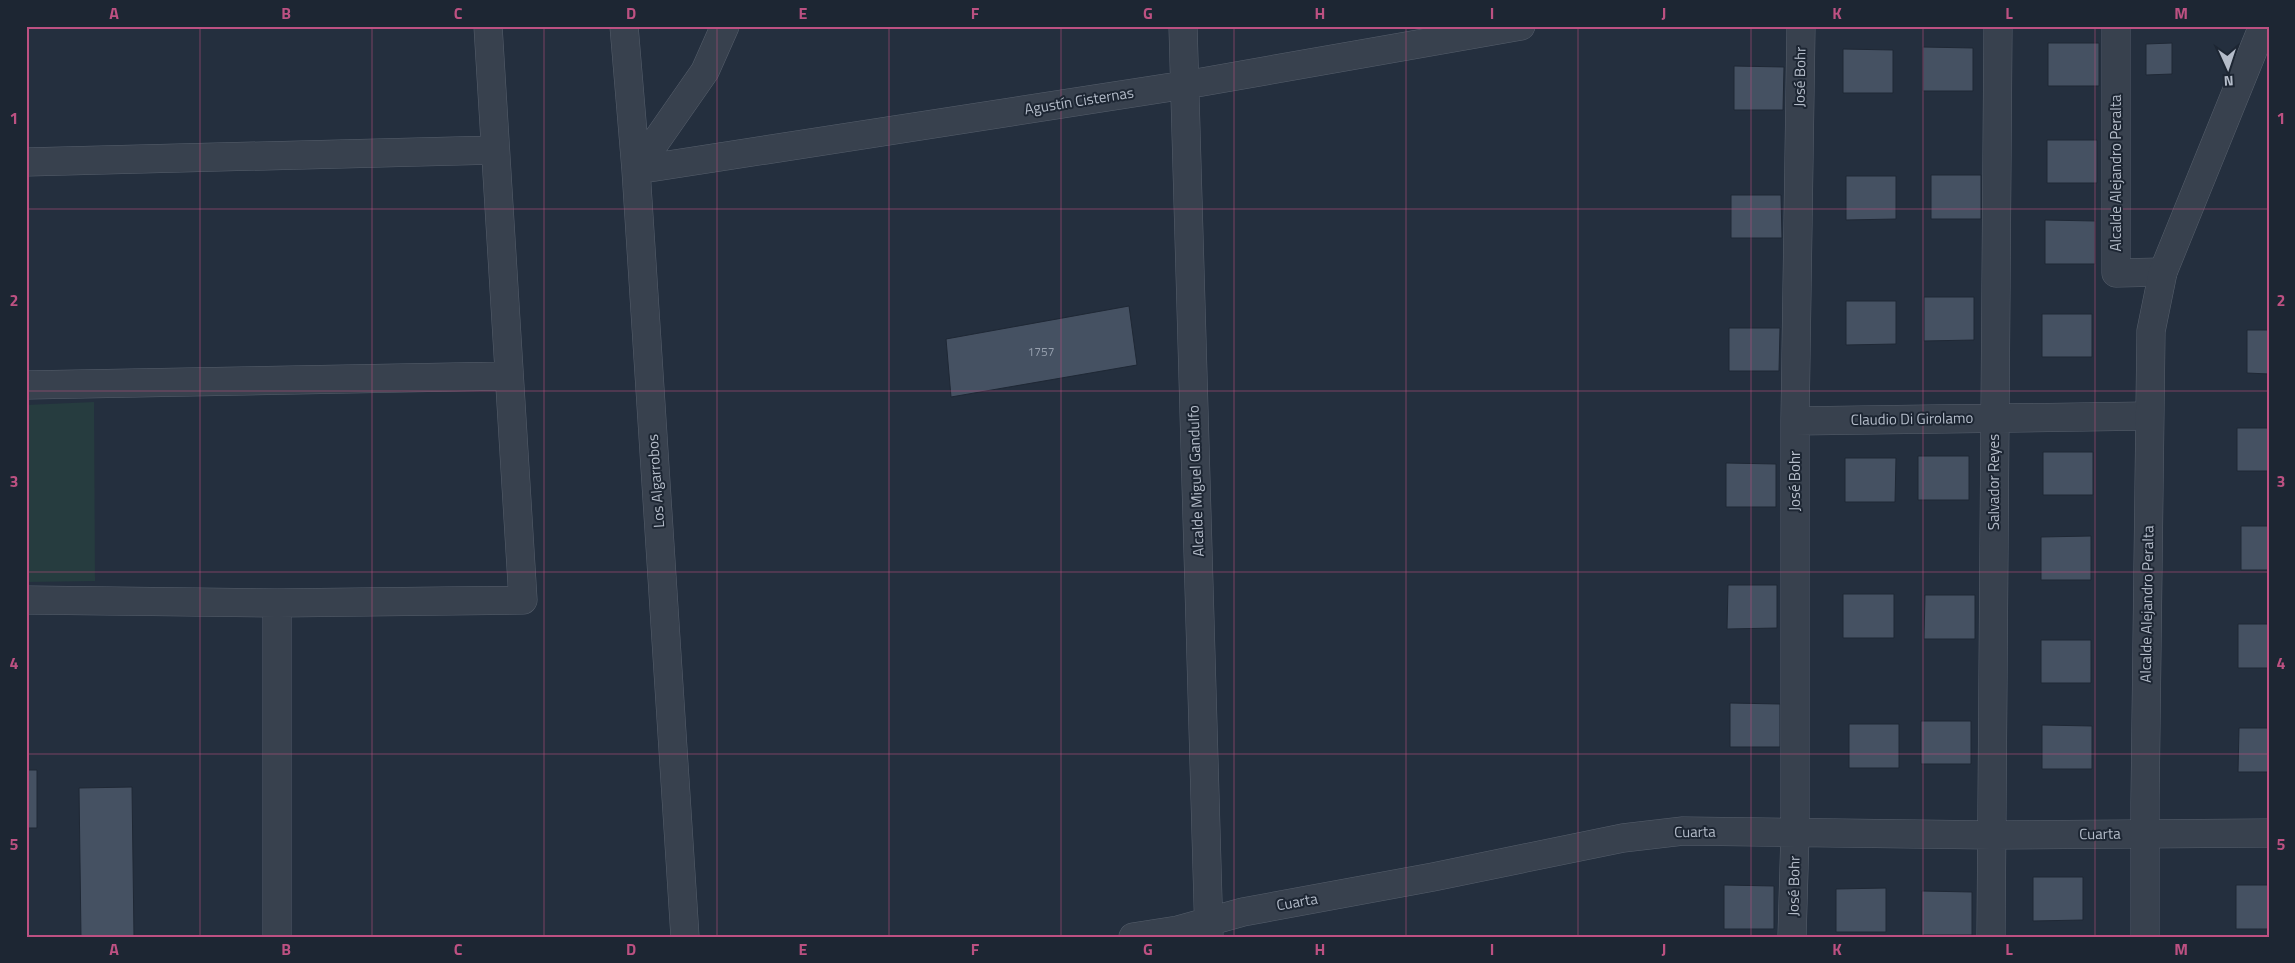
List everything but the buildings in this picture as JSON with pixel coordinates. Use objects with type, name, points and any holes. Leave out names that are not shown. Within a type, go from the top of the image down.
[{"type":"street","points":[[26,600],[277,603],[523,600],[488,26]]},
{"type":"street","name":"Los Algarrobos","points":[[624,26],[636,170],[685,937]]},
{"type":"street","points":[[636,170],[705,71],[725,26]]},
{"type":"street","name":"Alcalde Miguel Gandulfo","points":[[1183,26],[1209,929]]},
{"type":"street","name":"Agustín Cisternas","points":[[636,170],[1185,85],[1521,26]]},
{"type":"street","name":"José Bohr","points":[[1792,937],[1795,834],[1796,421],[1801,26]]},
{"type":"street","name":"Salvador Reyes","points":[[1991,937],[1998,26]]},
{"type":"street","name":"Alcalde Alejandro Peralta","points":[[2116,26],[2116,273],[2163,272]]},
{"type":"street","name":"Alcalde Alejandro Peralta","points":[[2145,937],[2144,834],[2151,331],[2163,272],[2263,26]]},
{"type":"street","points":[[26,162],[496,150]]},
{"type":"street","points":[[26,385],[508,376]]},
{"type":"street","name":"Claudio Di Girolamo","points":[[1796,421],[2149,416]]},
{"type":"street","points":[[277,603],[277,937]]},
{"type":"street","name":"Cuarta","points":[[1132,937],[1178,930],[1209,929],[1243,912],[1433,877],[1623,838],[1684,831],[1795,834],[1992,835],[2269,833]]},
{"type":"green space","points":[[94,402],[95,581],[26,582],[26,405]]}]
